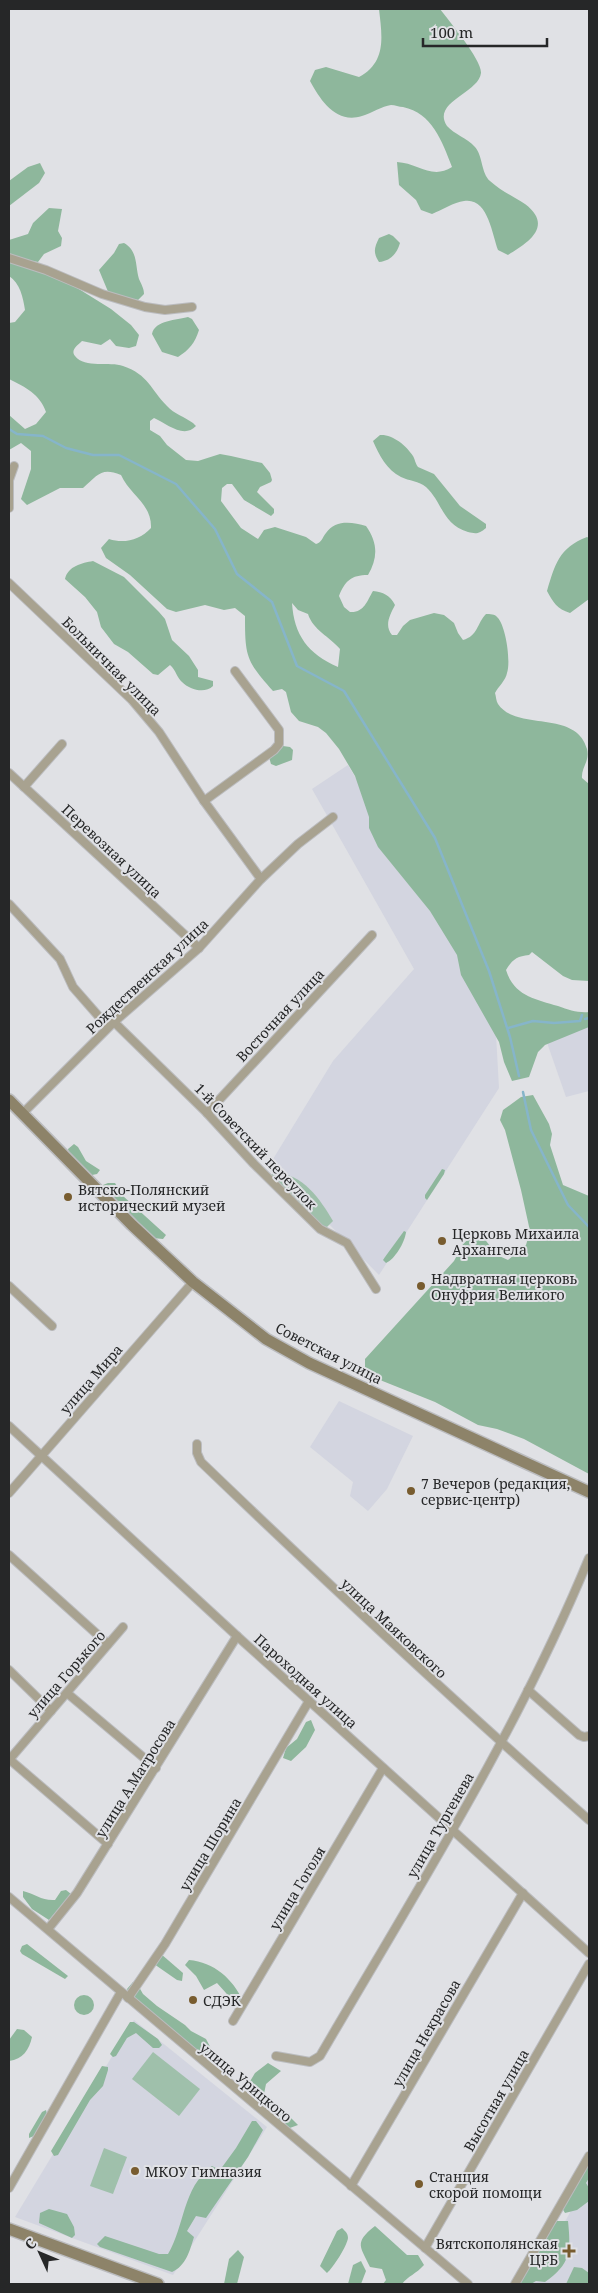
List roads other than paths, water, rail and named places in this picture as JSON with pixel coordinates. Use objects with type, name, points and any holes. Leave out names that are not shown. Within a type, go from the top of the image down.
[{"type":"street","points":[[9,258],[46,270],[102,294],[144,307],[165,310],[192,307]]},
{"type":"street","points":[[9,508],[9,480],[14,466]]},
{"type":"street","name":"Больничная улица","points":[[9,583],[132,700],[159,732],[204,801],[261,879]]},
{"type":"street","points":[[204,801],[274,750],[279,744],[279,730],[235,670]]},
{"type":"street","points":[[24,787],[62,744]]},
{"type":"street","name":"Перевозная улица","points":[[9,773],[199,948]]},
{"type":"street","name":"Рождественская улица","points":[[22,1114],[111,1024],[199,948],[261,879],[298,844],[333,816]]},
{"type":"street","name":"1-й Советский переулок","points":[[9,904],[60,959],[73,987],[207,1113],[254,1164],[320,1229],[347,1243],[376,1289]]},
{"type":"street","name":"Восточная улица","points":[[207,1113],[372,935]]},
{"type":"street","name":"Советская улица","points":[[9,1100],[132,1225],[193,1282],[266,1338],[309,1363],[589,1492]]},
{"type":"street","name":"улица Мира","points":[[9,1493],[193,1282]]},
{"type":"street","points":[[9,1286],[52,1326]]},
{"type":"street","name":"Пароходная улица","points":[[9,1426],[237,1636],[589,1953]]},
{"type":"street","name":"улица Маяковского","points":[[197,1444],[197,1453],[202,1462],[315,1572],[589,1820]]},
{"type":"street","points":[[9,1555],[108,1644]]},
{"type":"street","name":"улица Тургенева","points":[[276,2056],[310,2062],[320,2056],[502,1743],[567,1611],[589,1558]]},
{"type":"street","name":"улица Горького","points":[[9,1759],[123,1627]]},
{"type":"street","name":"улица А.Матросова","points":[[48,1930],[77,1893],[237,1636]]},
{"type":"street","points":[[9,1670],[51,1710]]},
{"type":"street","points":[[528,1690],[579,1735],[589,1736]]},
{"type":"street","points":[[66,1693],[156,1768]]},
{"type":"street","name":"улица Шорина","points":[[128,1998],[165,1944],[309,1701]]},
{"type":"street","points":[[9,1759],[108,1844]]},
{"type":"street","name":"улица Гоголя","points":[[233,2021],[383,1768]]},
{"type":"street","name":"улица Некрасова","points":[[351,2186],[523,1893]]},
{"type":"street","name":"улица Урицкого","points":[[9,1897],[468,2284]]},
{"type":"street","name":"Высотная улица","points":[[425,2248],[589,1964]]},
{"type":"street","points":[[9,2188],[121,1992]]},
{"type":"street","points":[[515,2284],[589,2156]]},
{"type":"street","points":[[9,2229],[158,2284]]},
{"type":"waterway","points":[[9,429],[17,434],[43,436],[66,448],[93,455],[119,455],[176,484],[215,529],[237,574],[272,602],[297,666],[344,691],[435,838],[489,971],[510,1037],[519,1076]]},
{"type":"waterway","points":[[508,1028],[533,1021],[554,1023],[580,1021],[582,1015]]},
{"type":"waterway","points":[[585,1019],[589,1018]]},
{"type":"waterway","points":[[523,1092],[531,1130],[568,1205],[589,1227]]},
{"type":"place","name":"Вятско-Полянский исторический музей","points":[[68,1197]]},
{"type":"place","name":"Церковь Михаила Архангела","points":[[442,1241]]},
{"type":"place","name":"Надвратная церковь Онуфрия Великого","points":[[421,1286]]},
{"type":"place","name":"7 Вечеров (редакция, сервис-центр)","points":[[411,1491]]},
{"type":"place","name":"СДЭК","points":[[193,2000]]},
{"type":"place","name":"МКОУ Гимназия","points":[[135,2171]]},
{"type":"place","name":"Станция скорой помощи","points":[[419,2184]]},
{"type":"place","name":"Вятскополянская ЦРБ","points":[[569,2251]]}]
